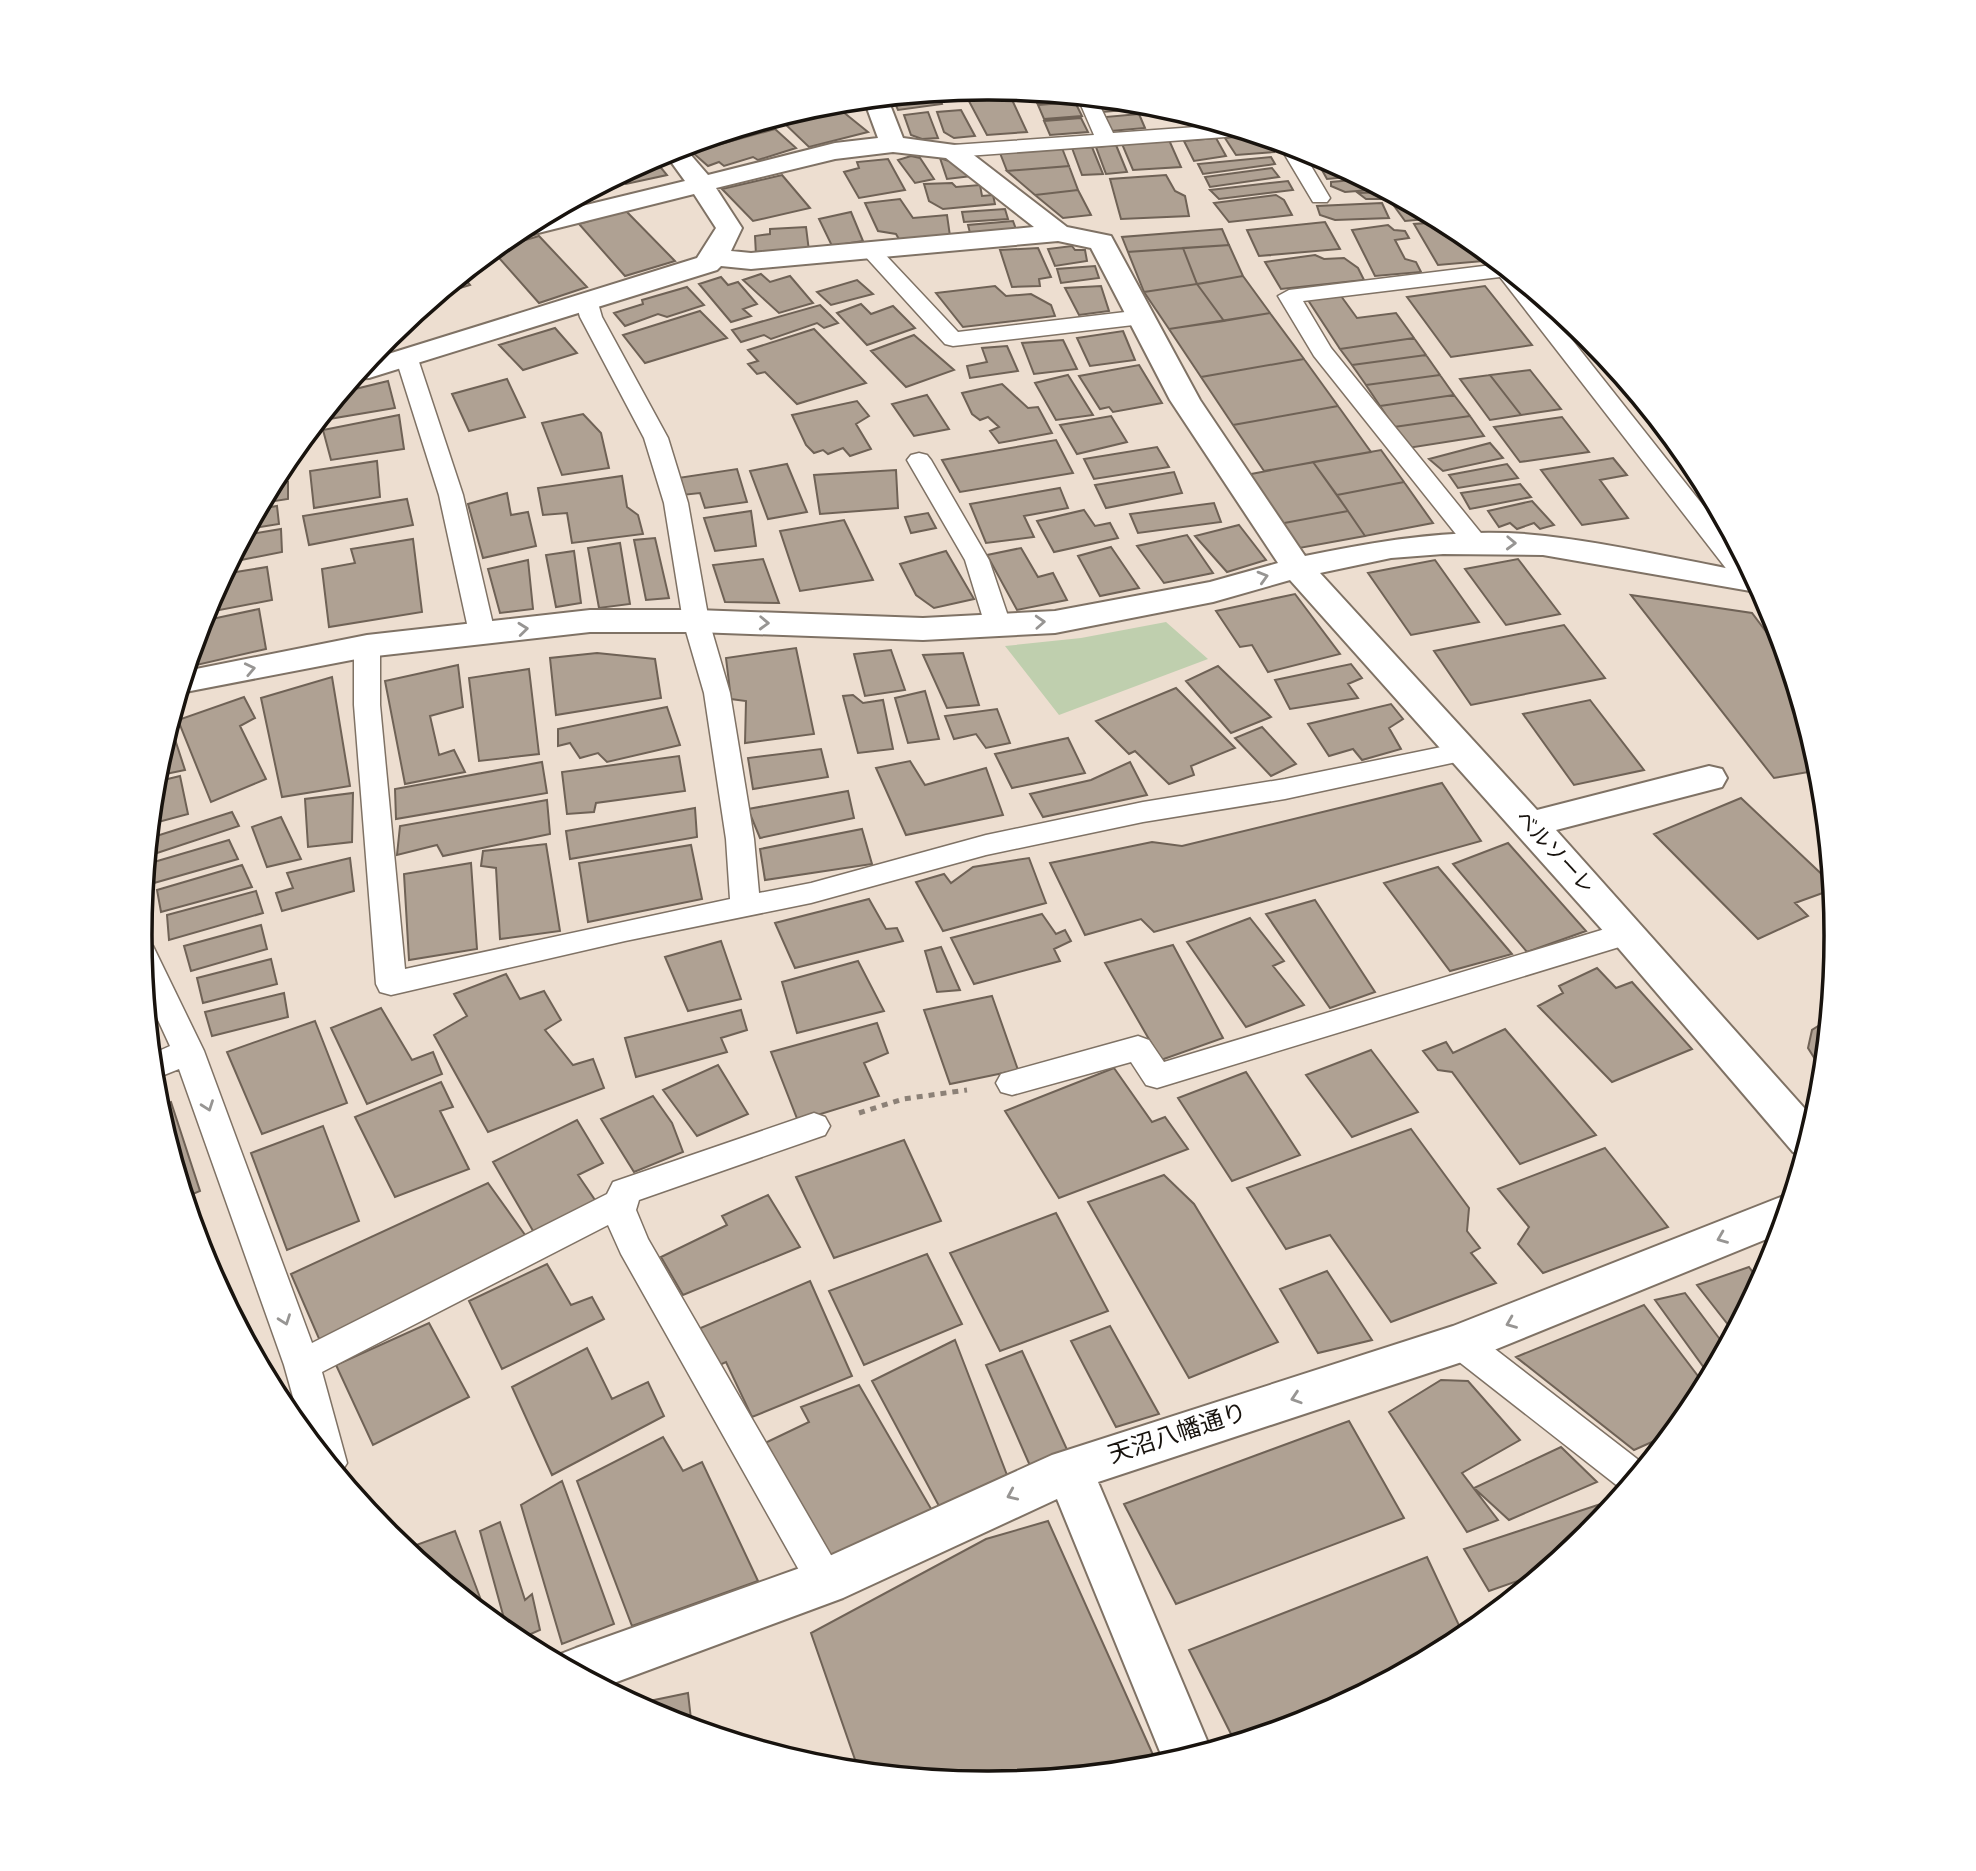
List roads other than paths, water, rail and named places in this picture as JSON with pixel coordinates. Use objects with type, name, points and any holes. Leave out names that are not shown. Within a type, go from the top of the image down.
[{"type":"street","points":[[879,107],[893,144]]},
{"type":"street","points":[[558,220],[835,151],[893,144],[953,151],[1058,233]]},
{"type":"street","points":[[376,367],[708,264],[729,228],[680,159]]},
{"type":"street","points":[[714,257],[751,261],[1058,233]]},
{"type":"street","name":"ベルソーレ","points":[[1058,233],[1101,242],[1185,400],[1297,568],[1461,752],[1628,933],[1800,1131]]},
{"type":"street","points":[[193,681],[367,646],[590,621],[696,621],[923,629],[1055,622],[1213,592],[1297,568],[1391,548],[1476,543],[1543,545],[1745,582]]},
{"type":"street","points":[[1528,825],[1709,778]]},
{"type":"street","name":"天沼八幡通り","points":[[587,1668],[826,1582],[1069,1470],[1461,1343],[1774,1218]]},
{"type":"street","points":[[1069,1470],[1184,1748]]},
{"type":"lane","points":[[1090,106],[1106,141]]},
{"type":"lane","points":[[953,151],[1106,141],[1210,130]]},
{"type":"lane","points":[[1297,159],[1320,198]]},
{"type":"lane","points":[[871,251],[953,340],[1142,317]]},
{"type":"lane","points":[[1476,543],[1322,351],[1289,296],[1496,271]]},
{"type":"lane","points":[[1528,298],[1734,559]]},
{"type":"lane","points":[[587,303],[591,317],[656,438],[676,503],[696,621],[717,693],[740,839],[745,906]]},
{"type":"lane","points":[[407,359],[451,495],[482,633]]},
{"type":"lane","points":[[919,460],[977,560],[998,625]]},
{"type":"lane","points":[[367,646],[367,705],[391,984],[625,930],[811,892],[986,845],[1143,812],[1285,789],[1461,752]]},
{"type":"lane","points":[[1013,1083],[1138,1048],[1157,1076],[1628,933]]},
{"type":"lane","points":[[154,978],[188,1051],[302,1365],[323,1441]]},
{"type":"lane","points":[[162,1063],[188,1051]]},
{"type":"lane","points":[[814,1126],[625,1191],[619,1210],[633,1244],[826,1582]]},
{"type":"lane","points":[[302,1365],[621,1203]]},
{"type":"lane","points":[[1461,1343],[1627,1473]]}]
